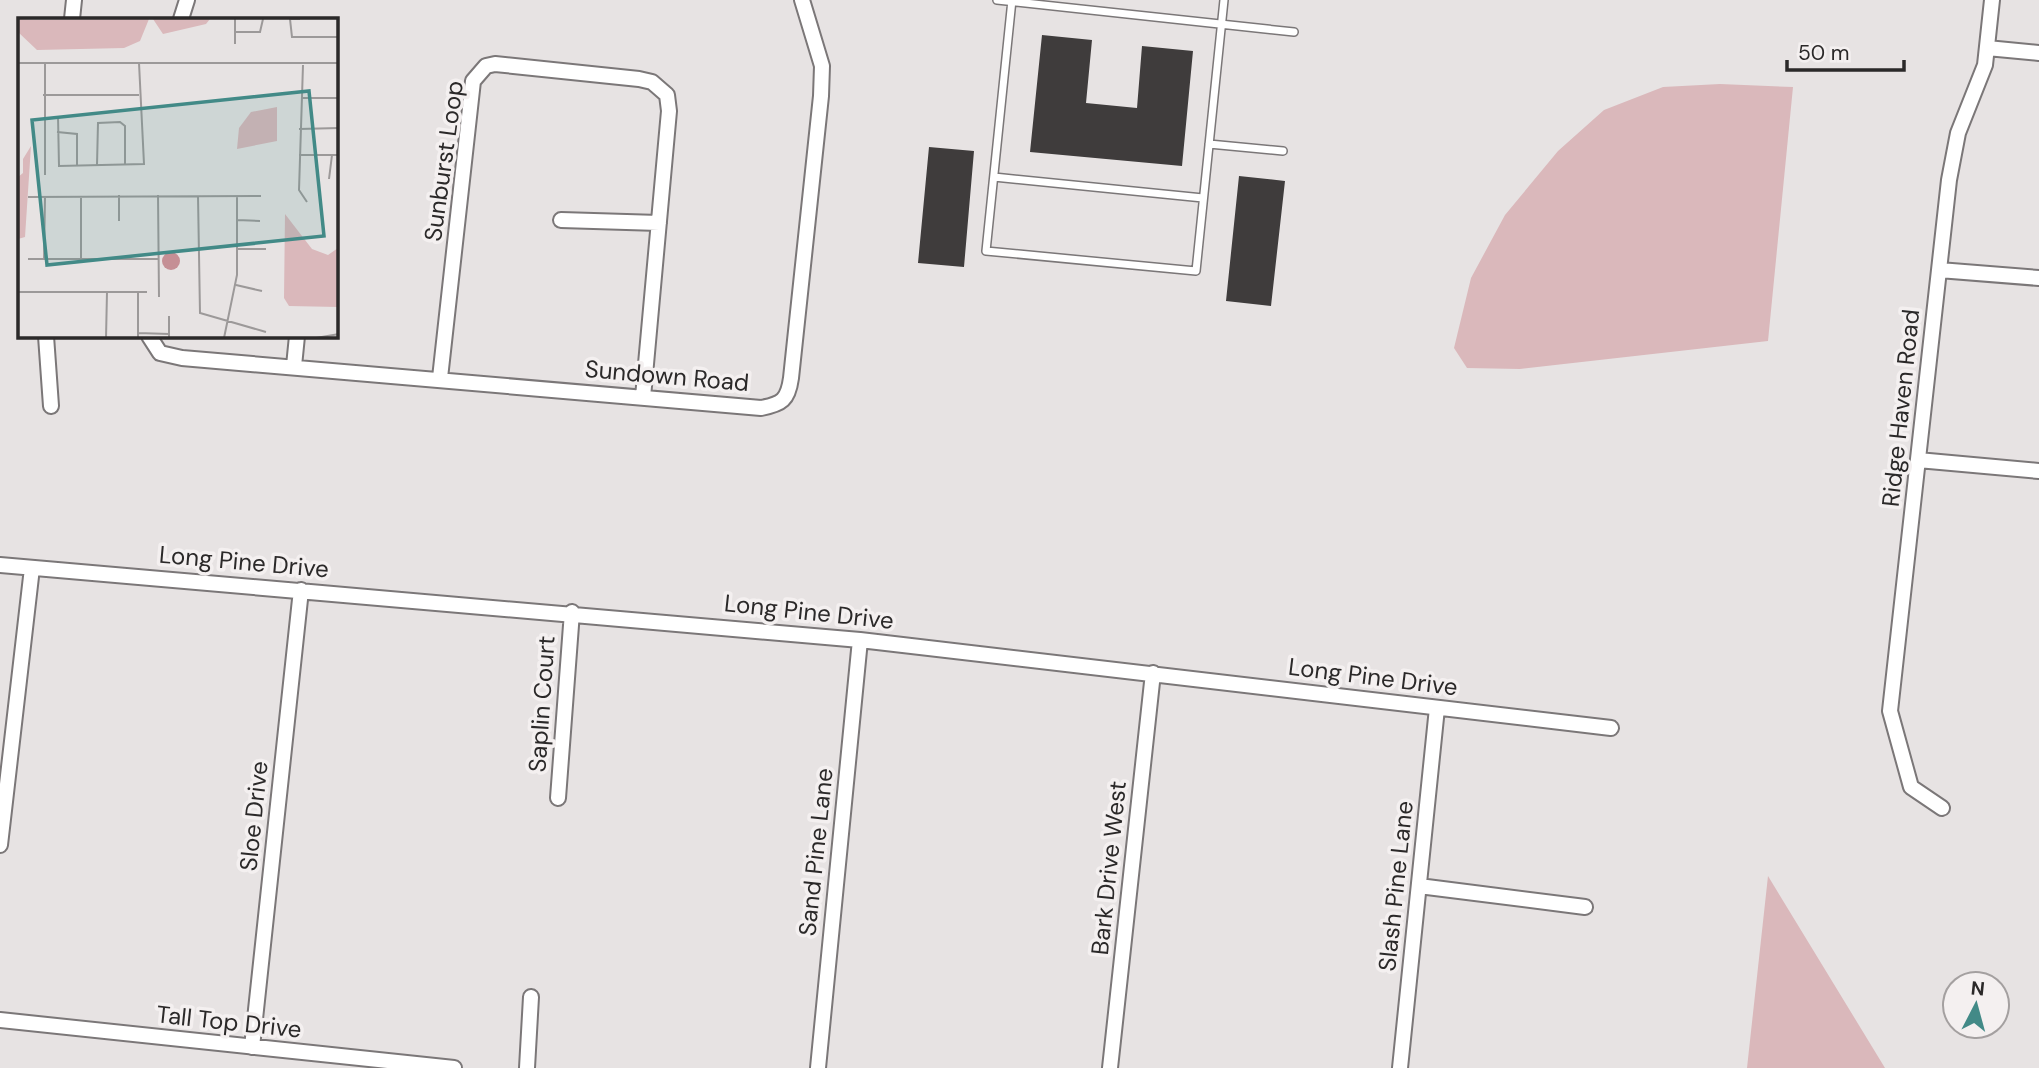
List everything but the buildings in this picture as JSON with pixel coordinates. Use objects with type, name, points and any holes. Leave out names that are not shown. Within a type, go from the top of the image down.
[{"type":"street","points":[[72,18],[74,0]]},
{"type":"street","points":[[181,18],[187,0]]},
{"type":"street","name":"Sundown Road","points":[[150,338],[160,353],[182,358],[440,378],[761,408],[779,405],[788,396],[821,96],[822,66],[802,0]]},
{"type":"street","name":"Ridge Haven Road","points":[[1942,808],[1911,787],[1890,711],[1949,180],[1958,134],[1985,65],[1992,0]]},
{"type":"street","points":[[1987,48],[2039,52]]},
{"type":"street","name":"Sunburst Loop","points":[[440,378],[473,81],[486,66],[495,64],[639,79],[664,90],[669,111],[643,397]]},
{"type":"street","points":[[561,220],[659,223]]},
{"type":"street","points":[[1939,270],[2039,278]]},
{"type":"street","points":[[46,338],[51,407]]},
{"type":"street","points":[[294,366],[297,338]]},
{"type":"street","points":[[1918,460],[2039,471]]},
{"type":"street","name":"Long Pine Drive","points":[[0,565],[572,612],[860,640],[1611,728]]},
{"type":"street","points":[[0,845],[32,568]]},
{"type":"street","name":"Sloe Drive","points":[[252,1047],[301,590]]},
{"type":"street","name":"Saplin Court","points":[[558,799],[572,612]]},
{"type":"street","name":"Sand Pine Lane","points":[[818,1068],[860,640]]},
{"type":"street","name":"Bark Drive West","points":[[1110,1068],[1153,673]]},
{"type":"street","name":"Slash Pine Lane","points":[[1400,1068],[1437,708]]},
{"type":"street","points":[[1419,886],[1585,907]]},
{"type":"street","points":[[527,1068],[531,997]]},
{"type":"street","name":"Tall Top Drive","points":[[0,1020],[454,1068]]},
{"type":"lane","points":[[996,0],[1294,32]]},
{"type":"lane","points":[[1012,1],[986,251],[1196,271],[1224,0]]},
{"type":"lane","points":[[1209,144],[1283,151]]},
{"type":"lane","points":[[994,177],[1203,198]]},
{"type":"shaded area","points":[[1720,84],[1793,87],[1768,341],[1520,369],[1467,368],[1454,348],[1471,278],[1505,215],[1558,151],[1604,110],[1663,87]]},
{"type":"shaded area","points":[[1768,876],[1885,1068],[1747,1068]]}]
